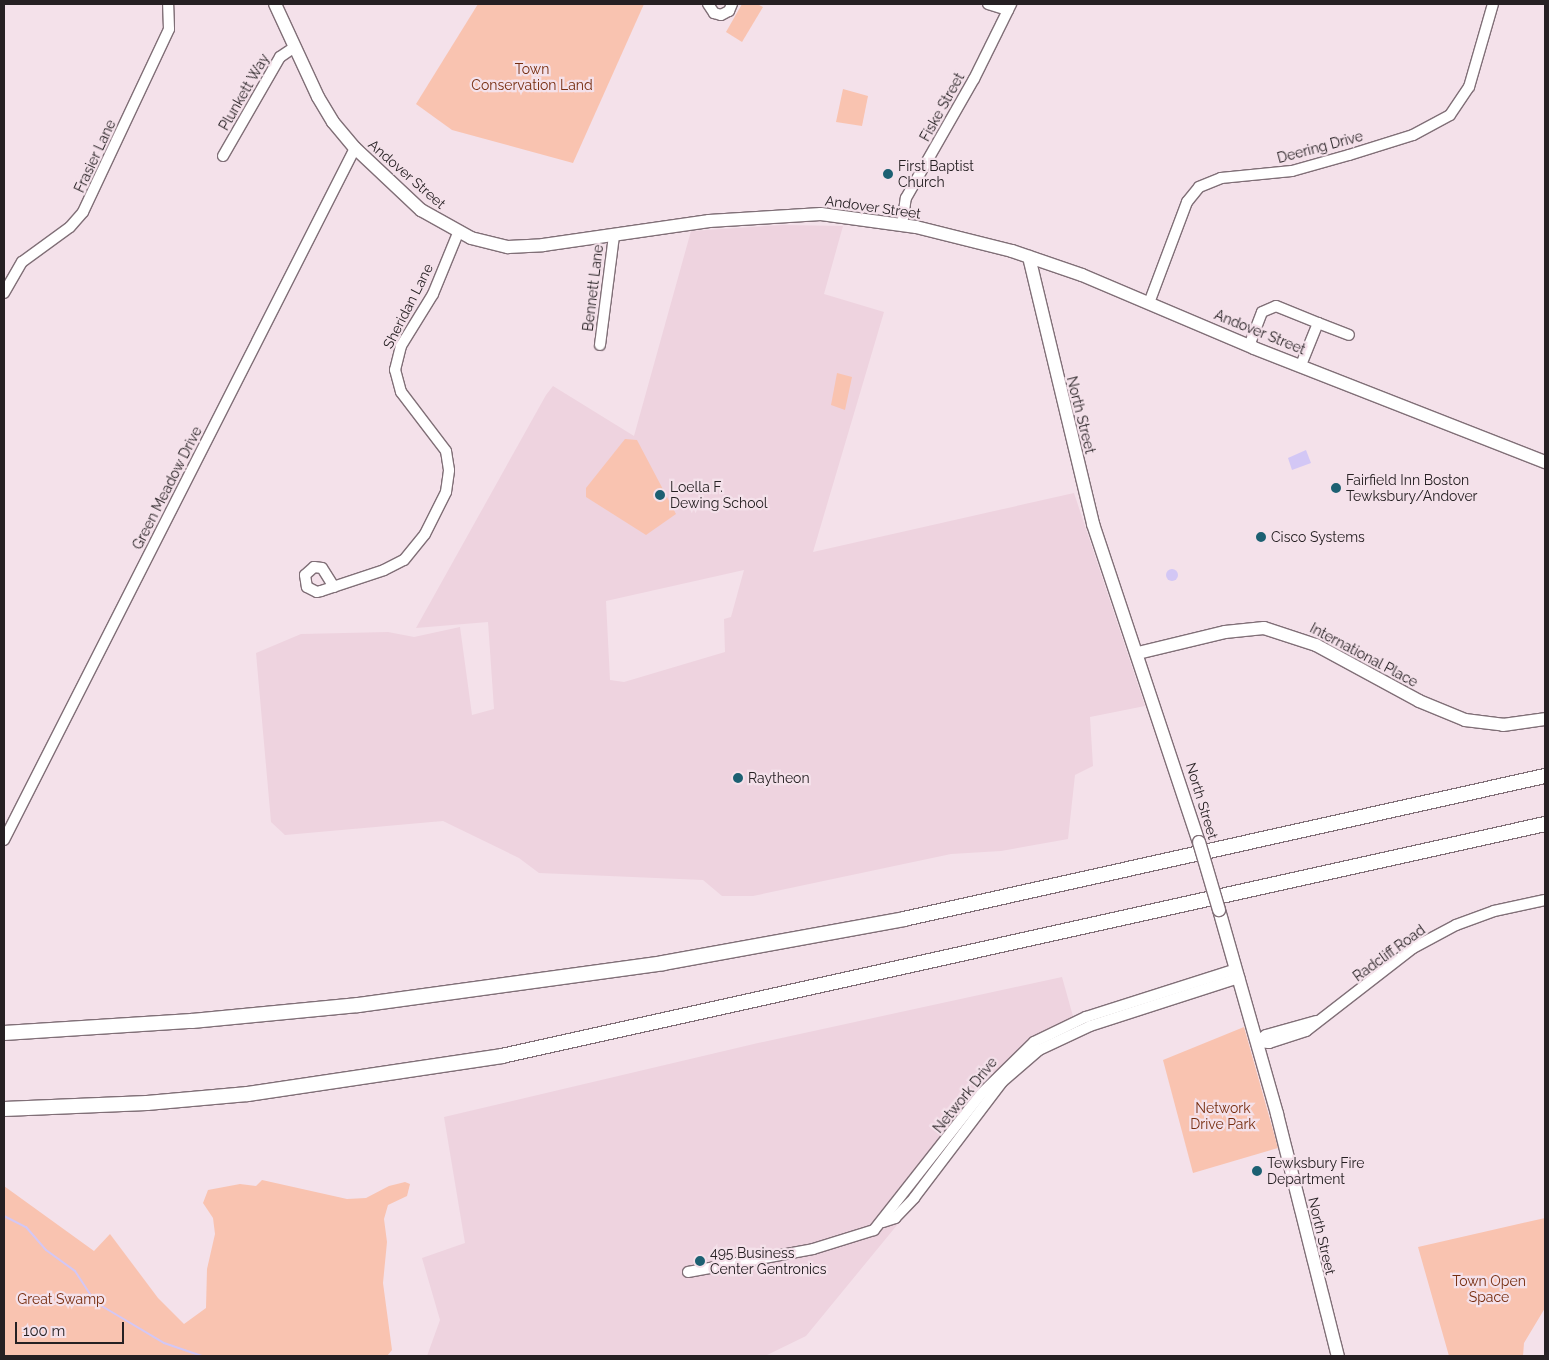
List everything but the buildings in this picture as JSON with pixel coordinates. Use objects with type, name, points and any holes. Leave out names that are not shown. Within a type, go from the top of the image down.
[{"type":"highway","points":[[4,1033],[192,1021],[358,1005],[663,963],[904,920],[1545,776]]},
{"type":"highway","points":[[4,1109],[147,1103],[248,1094],[462,1064],[1545,825]]},
{"type":"main road","name":"Andover Street","points":[[275,4],[326,114],[354,148],[421,210],[458,233],[508,246],[765,216],[821,214],[902,225],[1029,257],[1149,303],[1249,346],[1545,462]]},
{"type":"main road","name":"North Street","points":[[1029,257],[1093,524],[1138,654],[1199,842],[1257,1042],[1338,1356]]},
{"type":"main road","name":"International Place","points":[[1138,654],[1225,632],[1264,628],[1316,645],[1419,701],[1464,720],[1503,725],[1545,719]]},
{"type":"street","name":"Frasier Lane","points":[[4,293],[22,262],[70,227],[86,206],[169,29],[168,4]]},
{"type":"street","points":[[708,4],[711,11],[721,15],[728,11],[732,4]]},
{"type":"street","points":[[988,4],[1010,7]]},
{"type":"street","name":"Deering Drive","points":[[1149,303],[1187,202],[1199,187],[1221,178],[1292,171],[1349,155],[1413,135],[1450,115],[1469,88],[1493,4]]},
{"type":"street","name":"Fiske Street","points":[[902,225],[906,198],[974,79],[1010,7]]},
{"type":"street","name":"Plunkett Way","points":[[223,156],[280,57],[295,47]]},
{"type":"street","name":"Green Meadow Drive","points":[[4,840],[354,148]]},
{"type":"street","name":"Sheridan Lane","points":[[334,586],[404,560],[425,534],[446,492],[449,470],[446,451],[401,392],[394,370],[401,346],[433,294],[458,233]]},
{"type":"street","name":"Bennett Lane","points":[[600,345],[614,234]]},
{"type":"street","points":[[1249,346],[1262,312],[1269,307],[1276,306],[1349,335]]},
{"type":"street","points":[[1301,365],[1318,323]]},
{"type":"street","name":"Radcliff Road","points":[[1257,1042],[1266,1035],[1317,1021],[1430,938],[1478,916],[1545,900]]},
{"type":"street","name":"Network Drive","points":[[688,1272],[848,1240],[874,1230],[884,1222],[895,1218],[914,1198],[997,1089],[1039,1050],[1090,1026],[1237,973]]},
{"type":"shaded area","points":[[782,225],[843,226],[824,294],[884,312],[813,552],[1074,493],[1145,706],[1090,717],[1093,766],[1075,775],[1068,839],[1001,851],[951,854],[753,896],[722,896],[703,880],[539,873],[519,858],[443,821],[285,835],[271,822],[256,653],[301,634],[388,632],[414,637],[460,627],[472,715],[494,709],[488,622],[416,628],[546,395],[553,386],[634,436],[691,231]],"holes":[[[744,570],[731,617],[724,619],[725,652],[624,682],[610,680],[606,601]]]},
{"type":"shaded area","points":[[1306,450],[1311,463],[1292,470],[1288,458]]},
{"type":"shaded area","points":[[1172,569],[1178,575],[1172,581],[1166,575]]},
{"type":"shaded area","points":[[1062,977],[1078,1034],[1037,1055],[1005,1082],[902,1219],[806,1336],[765,1356],[427,1356],[440,1320],[422,1258],[465,1243],[444,1117],[758,1043]]},
{"type":"green space","name":"Town Conservation Land","points":[[478,4],[644,4],[573,163],[452,130],[416,104]]},
{"type":"green space","points":[[742,4],[757,4],[763,7],[742,42],[726,32]]},
{"type":"green space","points":[[843,89],[868,96],[862,126],[836,122]]},
{"type":"green space","points":[[837,373],[852,377],[845,410],[831,405]]},
{"type":"green space","points":[[625,439],[637,440],[676,514],[646,535],[586,497],[586,488]]},
{"type":"green space","name":"Network Drive Park","points":[[1244,1027],[1278,1148],[1193,1173],[1163,1060]]},
{"type":"green space","name":"Great Swamp","points":[[262,1180],[347,1199],[366,1198],[389,1186],[405,1182],[410,1184],[407,1196],[388,1205],[384,1219],[387,1242],[383,1283],[392,1350],[387,1356],[4,1356],[4,1186],[94,1251],[110,1234],[158,1298],[184,1324],[206,1308],[207,1269],[215,1234],[213,1218],[203,1203],[208,1190],[240,1184],[256,1186]]},
{"type":"green space","name":"Town Open Space","points":[[1545,1218],[1545,1308],[1524,1343],[1523,1356],[1449,1356],[1418,1247]]},
{"type":"waterway","points":[[4,1216],[26,1227],[46,1250],[75,1271],[95,1302],[164,1343],[202,1356]]},
{"type":"place","name":"First Baptist Church","points":[[888,174]]},
{"type":"place","name":"Fairfield Inn Boston Tewksbury/Andover","points":[[1336,488]]},
{"type":"place","name":"Loella F. Dewing School","points":[[660,495]]},
{"type":"place","name":"Cisco Systems","points":[[1261,537]]},
{"type":"place","name":"Raytheon","points":[[738,778]]},
{"type":"place","name":"Tewksbury Fire Department","points":[[1257,1171]]},
{"type":"place","name":"495 Business Center Gentronics","points":[[700,1261]]}]
